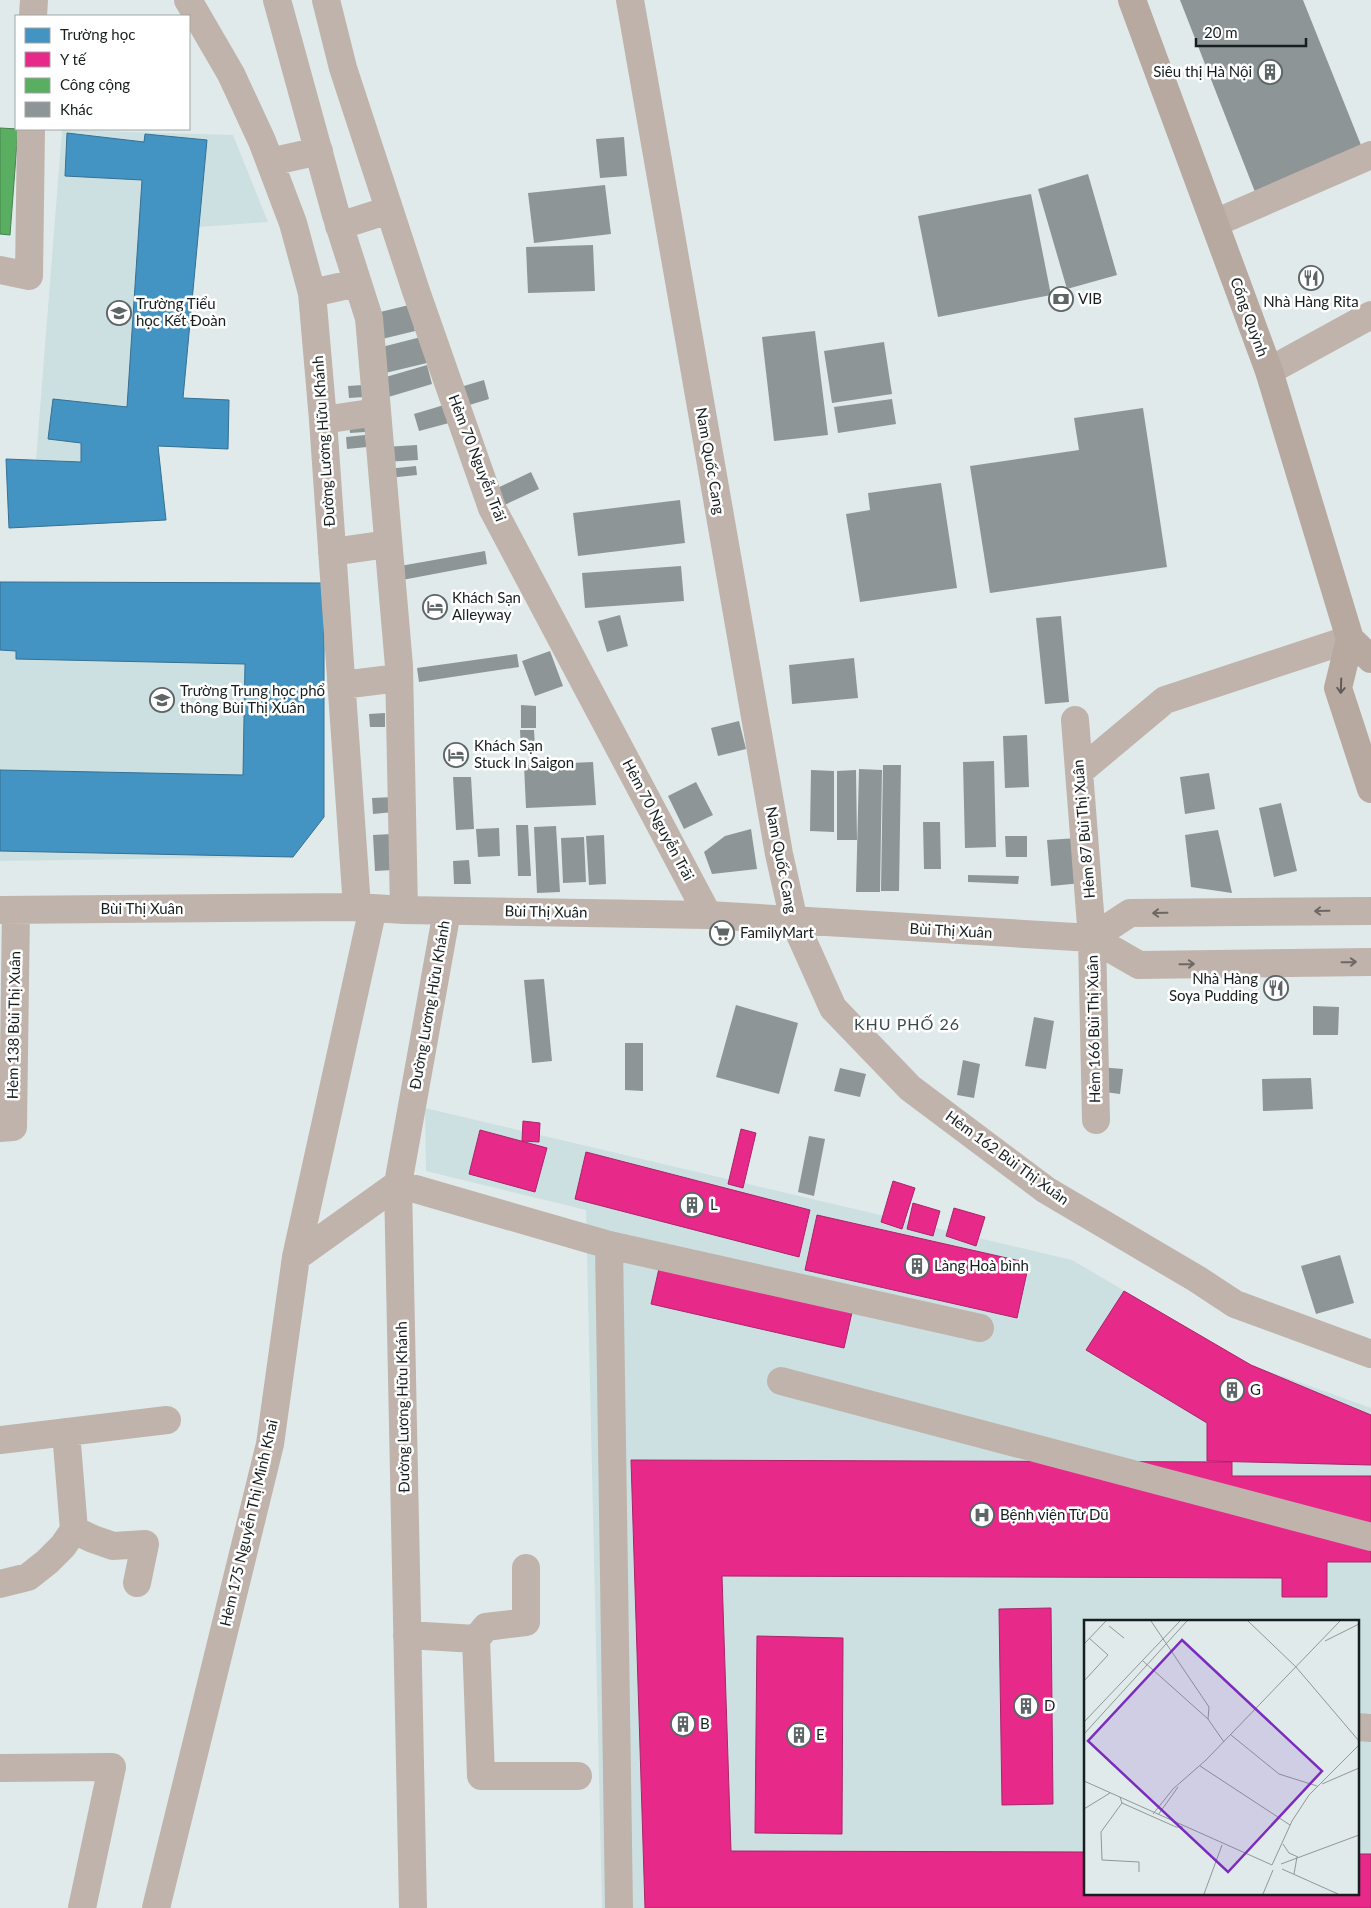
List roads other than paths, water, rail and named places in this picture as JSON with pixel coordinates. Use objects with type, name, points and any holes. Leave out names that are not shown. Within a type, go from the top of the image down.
[{"type":"main road","name":"Cống Quỳnh","points":[[1132,0],[1269,371],[1350,639],[1371,659]]},
{"type":"main road","points":[[1350,639],[1338,688],[1371,789]]},
{"type":"street","points":[[33,15],[34,0]]},
{"type":"street","name":"Đường Lương Hữu Khánh","points":[[188,0],[231,74],[270,162],[294,223],[312,293],[342,685],[365,908]]},
{"type":"street","points":[[277,0],[339,226],[369,318],[399,678],[404,910]]},
{"type":"street","name":"Hẻm 70 Nguyễn Trãi","points":[[326,0],[343,68],[389,210],[492,508],[708,915]]},
{"type":"street","name":"Nam Quốc Cang","points":[[630,0],[777,844],[794,922]]},
{"type":"street","points":[[0,270],[29,276],[31,130]]},
{"type":"street","points":[[270,162],[319,151]]},
{"type":"street","points":[[1215,223],[1371,155]]},
{"type":"street","points":[[339,226],[389,210]]},
{"type":"street","points":[[312,293],[358,282]]},
{"type":"street","points":[[1269,371],[1371,315]]},
{"type":"street","points":[[323,420],[377,412]]},
{"type":"street","points":[[332,552],[388,544]]},
{"type":"street","points":[[1079,772],[1165,700],[1350,639]]},
{"type":"street","points":[[342,685],[399,678]]},
{"type":"street","name":"Hẻm 87 Bùi Thị Xuân","points":[[1075,720],[1092,938]]},
{"type":"street","name":"Bùi Thị Xuân","points":[[8,910],[365,908],[708,915],[794,922],[1092,938],[1139,965],[1371,962]]},
{"type":"street","name":"Hẻm 175 Nguyễn Thị Minh Khai","points":[[156,1908],[270,1444],[296,1257],[365,908]]},
{"type":"street","name":"Hẻm 138 Bùi Thị Xuân","points":[[0,1128],[13,1127],[8,910]]},
{"type":"street","name":"Đường Lương Hữu Khánh","points":[[413,1908],[398,1184],[447,911]]},
{"type":"street","points":[[1092,938],[1130,913],[1371,911]]},
{"type":"street","name":"Hẻm 162 Bùi Thị Xuân","points":[[794,922],[833,1008],[910,1088],[1046,1190],[1236,1304],[1371,1354]]},
{"type":"street","name":"Hẻm 166 Bùi Thị Xuân","points":[[1092,938],[1096,1120]]},
{"type":"street","points":[[296,1257],[398,1184],[609,1245],[980,1328]]},
{"type":"street","points":[[609,1245],[619,1908]]},
{"type":"street","points":[[781,1381],[1371,1537]]},
{"type":"street","points":[[0,1440],[166,1420]]},
{"type":"street","points":[[0,1584],[28,1577],[63,1546],[74,1530],[66,1432]]},
{"type":"street","points":[[74,1530],[93,1540],[113,1546],[145,1544],[137,1583]]},
{"type":"street","points":[[526,1568],[526,1622],[486,1627],[476,1639],[481,1776],[578,1776]]},
{"type":"street","points":[[407,1635],[476,1639]]},
{"type":"street","points":[[1358,1727],[1371,1728]]},
{"type":"street","points":[[0,1768],[112,1767],[82,1908]]},
{"type":"place","name":"Siêu thị Hà Nội","points":[[1270,72]]},
{"type":"place","name":"Nhà Hàng Rita","points":[[1311,278]]},
{"type":"place","name":"VIB","points":[[1061,299]]},
{"type":"place","name":"Trường Tiểu học Kết Đoàn","points":[[119,313]]},
{"type":"place","name":"Khách Sạn Alleyway","points":[[435,607]]},
{"type":"place","name":"Trường Trung học phổ thông Bùi Thị Xuân","points":[[162,700]]},
{"type":"place","name":"Khách Sạn Stuck In Saigon","points":[[456,755]]},
{"type":"place","name":"FamilyMart","points":[[722,933]]},
{"type":"place","name":"Nhà Hàng Soya Pudding","points":[[1276,988]]},
{"type":"place","name":"L","points":[[692,1205]]},
{"type":"place","name":"Làng Hoà bình","points":[[917,1266]]},
{"type":"place","name":"G","points":[[1232,1390]]},
{"type":"place","name":"Bệnh viện Từ Dũ","points":[[982,1515]]},
{"type":"place","name":"D","points":[[1026,1706]]},
{"type":"place","name":"B","points":[[683,1724]]},
{"type":"place","name":"E","points":[[799,1735]]},
{"type":"district","name":"KHU PHỐ 26","points":[[907,1024]]}]
